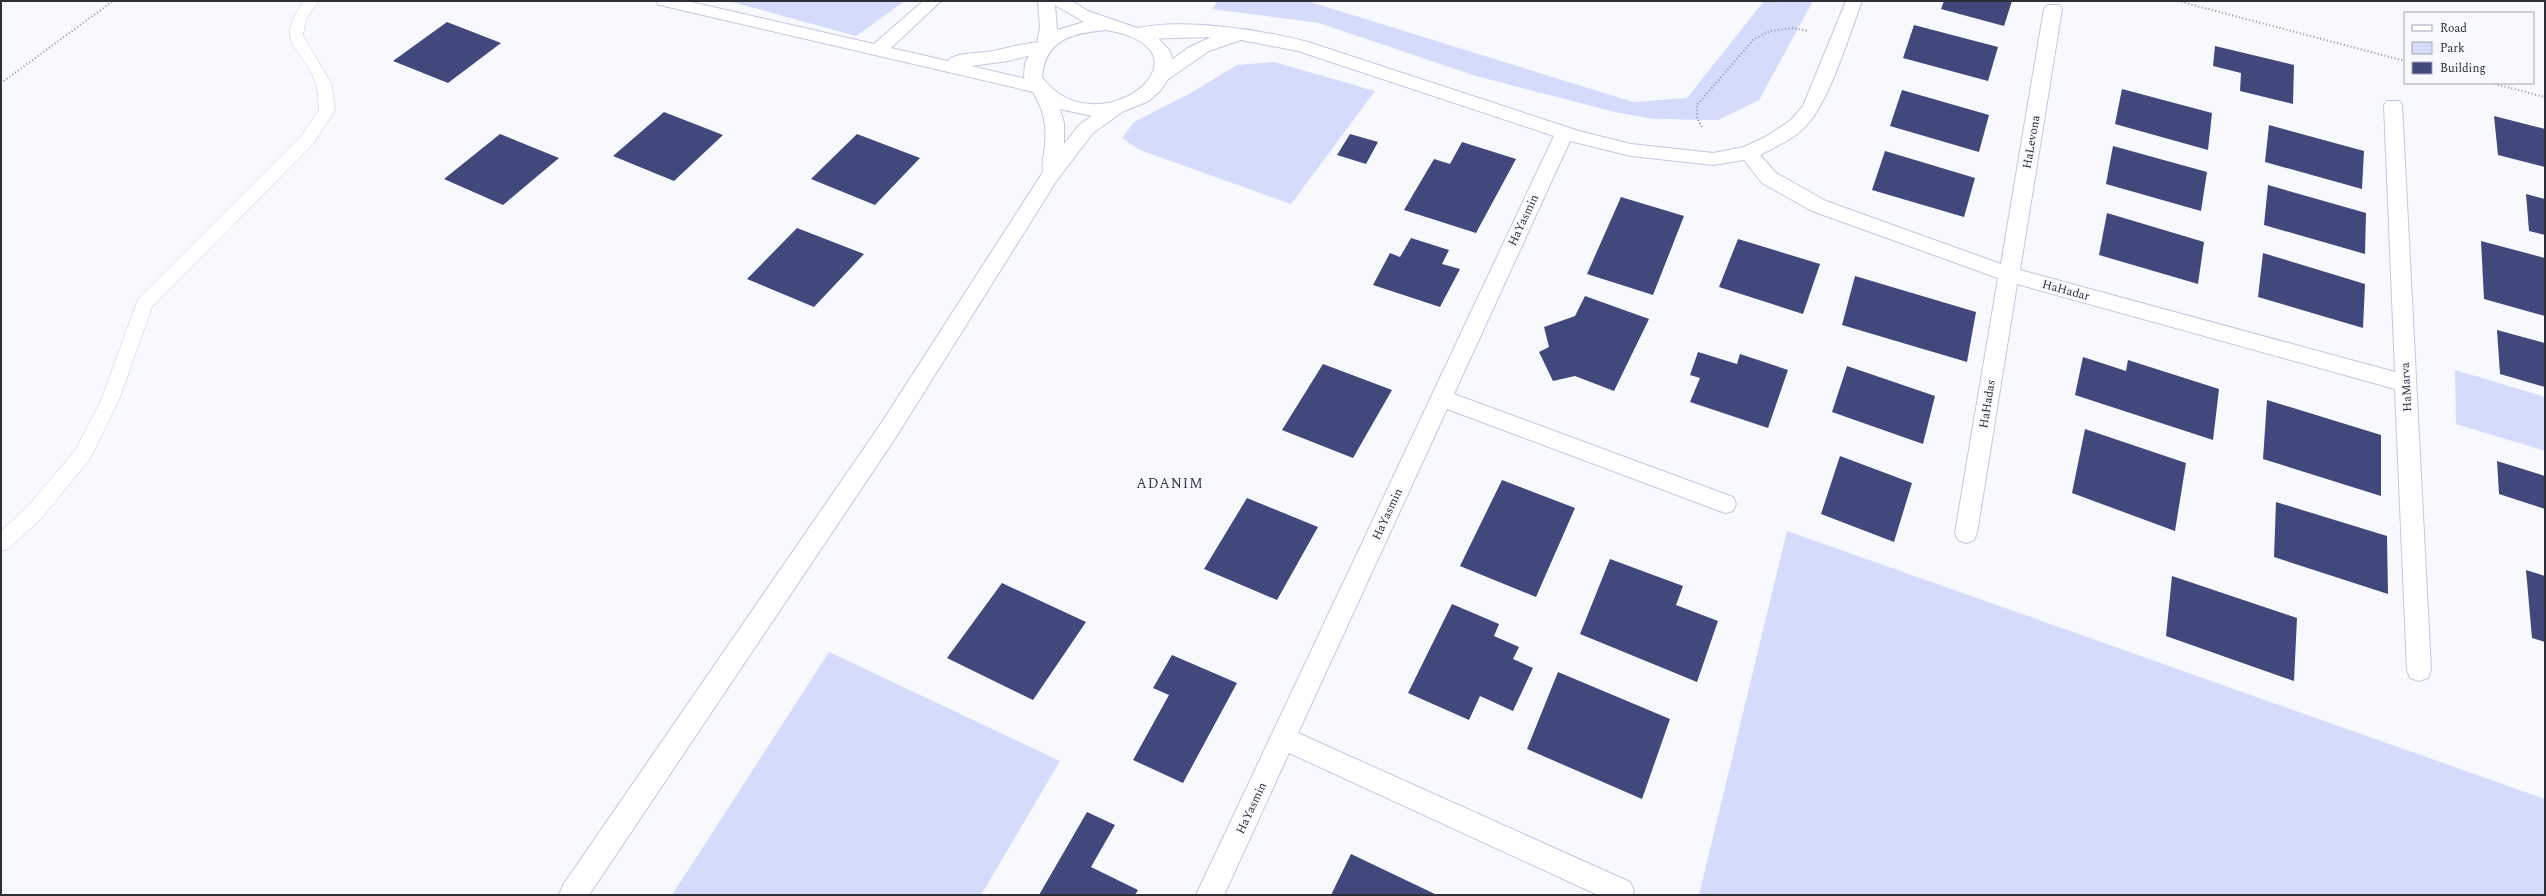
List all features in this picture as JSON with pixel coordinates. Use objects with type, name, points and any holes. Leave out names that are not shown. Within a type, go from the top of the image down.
[{"type":"street","points":[[664,1],[1042,91],[1059,103],[1077,108],[1097,110],[1116,107]]},
{"type":"street","points":[[877,51],[933,1]]},
{"type":"street","points":[[1044,46],[1049,27],[1046,1]]},
{"type":"street","points":[[1060,1],[1082,15],[1106,25]]},
{"type":"street","points":[[1140,33],[1200,30],[1247,34],[1302,46],[1564,133],[1631,150],[1713,159],[1748,153],[1774,140],[1791,128],[1810,108],[1854,1]]},
{"type":"street","name":"HaLevona","points":[[2008,274],[2053,9]]},
{"type":"street","points":[[1050,175],[1056,130],[1054,112],[1033,77],[1035,57],[1044,46],[1072,29],[1106,25],[1124,27],[1140,33],[1153,41],[1161,52],[1164,64],[1161,76]]},
{"type":"street","points":[[573,895],[888,431],[1050,175],[1086,129],[1116,107],[1144,95],[1161,76],[1184,57],[1205,45],[1247,34]]},
{"type":"street","points":[[929,63],[969,61],[1044,46]]},
{"type":"street","name":"HaMarva","points":[[2393,105],[2419,670]]},
{"type":"street","name":"HaYasmin","points":[[1210,895],[1564,133]]},
{"type":"street","name":"HaHadar","points":[[1748,153],[1769,178],[1819,206],[2008,274],[2405,383]]},
{"type":"street","name":"HaHadas","points":[[1966,533],[2008,274]]},
{"type":"street","points":[[1441,398],[1725,504]]},
{"type":"street","points":[[1283,738],[1620,891]]},
{"type":"lane","points":[[1,543],[34,513],[83,454],[110,400],[144,304],[308,139],[327,110],[324,86],[296,35],[299,18],[312,1]]},
{"type":"path","points":[[1,83],[113,1]]},
{"type":"path","points":[[2178,1],[2404,60]]},
{"type":"path","points":[[1725,157],[1705,132],[1697,118],[1697,105],[1754,39],[1770,31],[1793,28],[1839,38]]},
{"type":"path","points":[[2495,84],[2545,98]]},
{"type":"green space","points":[[728,1],[905,1],[856,36]]},
{"type":"green space","points":[[1218,1],[1307,1],[1633,102],[1687,98],[1764,1],[1813,1],[1759,100],[1718,120],[1654,119],[1615,112],[1476,76],[1319,23],[1212,9]]},
{"type":"green space","points":[[1274,62],[1375,91],[1291,204],[1140,150],[1122,138],[1134,122],[1191,93],[1237,65]]},
{"type":"green space","points":[[2455,370],[2545,397],[2545,451],[2456,424]]},
{"type":"green space","points":[[1787,531],[2545,799],[2545,895],[1699,895]]},
{"type":"green space","points":[[829,652],[1060,761],[981,895],[672,895]]},
{"type":"building","points":[[1944,1],[2012,1],[2004,26],[1941,9]]},
{"type":"building","points":[[447,22],[501,43],[448,83],[393,61]]},
{"type":"building","points":[[1914,25],[1998,47],[1988,81],[1903,58]]},
{"type":"building","points":[[2215,46],[2294,65],[2293,104],[2240,91],[2241,73],[2213,66]]},
{"type":"building","points":[[2122,89],[2212,113],[2208,150],[2115,124]]},
{"type":"building","points":[[1902,90],[1989,115],[1979,152],[1890,126]]},
{"type":"building","points":[[664,112],[723,135],[674,181],[613,156]]},
{"type":"building","points":[[2494,116],[2545,129],[2545,167],[2498,155]]},
{"type":"building","points":[[2269,125],[2364,151],[2362,189],[2265,162]]},
{"type":"building","points":[[500,134],[559,158],[503,205],[444,179]]},
{"type":"building","points":[[857,134],[920,158],[875,205],[811,179]]},
{"type":"building","points":[[1350,134],[1378,142],[1366,164],[1337,155]]},
{"type":"building","points":[[1462,142],[1516,159],[1476,233],[1404,210],[1434,159],[1450,164]]},
{"type":"building","points":[[2113,146],[2207,172],[2201,211],[2106,184]]},
{"type":"building","points":[[1885,151],[1975,178],[1964,217],[1872,190]]},
{"type":"building","points":[[2268,185],[2366,213],[2365,254],[2264,225]]},
{"type":"building","points":[[2526,194],[2545,199],[2545,235],[2529,231]]},
{"type":"building","points":[[1621,197],[1684,216],[1653,295],[1587,274]]},
{"type":"building","points":[[2107,213],[2204,242],[2198,284],[2099,255]]},
{"type":"building","points":[[797,228],[864,254],[814,307],[747,279]]},
{"type":"building","points":[[1411,238],[1449,250],[1442,264],[1460,269],[1440,307],[1373,285],[1390,253],[1400,257]]},
{"type":"building","points":[[1738,239],[1820,264],[1803,314],[1719,287]]},
{"type":"building","points":[[2481,241],[2545,258],[2545,316],[2484,299]]},
{"type":"building","points":[[2263,253],[2365,284],[2363,328],[2258,297]]},
{"type":"building","points":[[1855,276],[1976,312],[1967,362],[1842,325]]},
{"type":"building","points":[[1585,296],[1649,319],[1614,391],[1575,376],[1553,381],[1539,352],[1549,347],[1544,327],[1575,316]]},
{"type":"building","points":[[2497,330],[2545,343],[2545,387],[2500,374]]},
{"type":"building","points":[[1698,352],[1737,364],[1740,354],[1788,370],[1768,428],[1690,402],[1700,378],[1690,375]]},
{"type":"building","points":[[2083,357],[2126,371],[2128,360],[2219,389],[2213,440],[2075,395]]},
{"type":"building","points":[[1323,364],[1392,390],[1353,458],[1282,430]]},
{"type":"building","points":[[1847,366],[1935,396],[1923,444],[1832,412]]},
{"type":"building","points":[[2267,400],[2381,435],[2381,496],[2263,459]]},
{"type":"building","points":[[2085,429],[2186,463],[2175,531],[2072,493]]},
{"type":"building","points":[[1840,456],[1912,483],[1894,542],[1821,514]]},
{"type":"building","points":[[2497,461],[2545,476],[2545,509],[2499,494]]},
{"type":"building","points":[[1502,480],[1575,508],[1536,597],[1460,566]]},
{"type":"building","points":[[1247,498],[1318,527],[1277,600],[1204,569]]},
{"type":"building","points":[[2276,502],[2387,536],[2388,594],[2274,557]]},
{"type":"building","points":[[1610,559],[1683,586],[1676,605],[1718,621],[1697,682],[1580,634]]},
{"type":"building","points":[[2526,570],[2545,576],[2545,642],[2532,638]]},
{"type":"building","points":[[2172,576],[2297,618],[2294,681],[2166,636]]},
{"type":"building","points":[[1002,583],[1086,622],[1033,700],[947,658]]},
{"type":"building","points":[[1452,604],[1499,624],[1494,636],[1519,647],[1513,659],[1533,668],[1513,711],[1480,696],[1469,720],[1408,693]]},
{"type":"building","points":[[1172,655],[1237,683],[1183,783],[1133,760],[1169,695],[1153,688]]},
{"type":"building","points":[[1558,672],[1670,719],[1642,799],[1527,749]]},
{"type":"building","points":[[1087,812],[1115,825],[1091,867],[1138,890],[1135,895],[1039,895]]},
{"type":"building","points":[[1351,854],[1437,895],[1331,895]]},
{"type":"district","name":"ADANIM","points":[[1170,483]]}]
